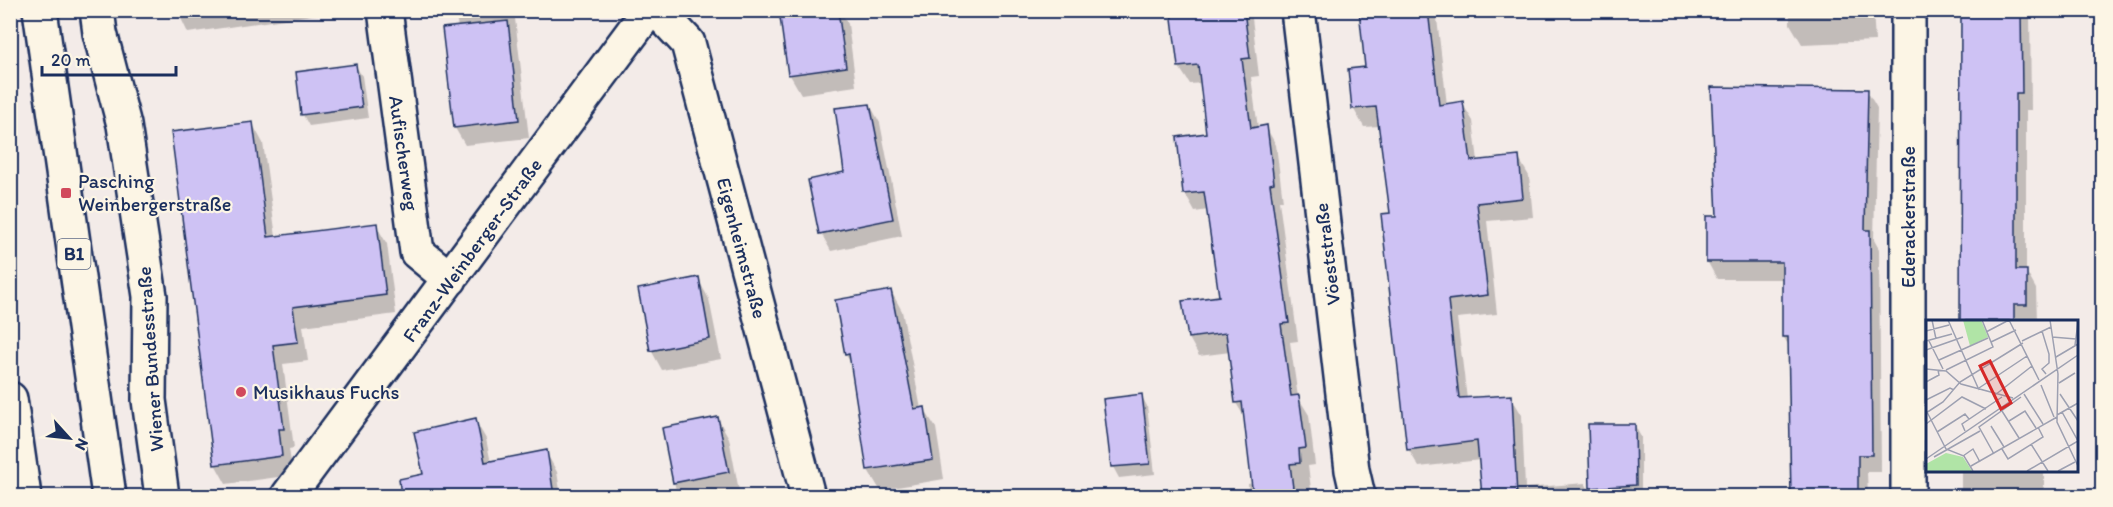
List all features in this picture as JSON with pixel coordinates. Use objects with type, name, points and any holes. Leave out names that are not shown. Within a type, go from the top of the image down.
[{"type":"street","name":"B1","points":[[40,10],[109,496]]},
{"type":"street","name":"Wiener Bundesstraße","points":[[97,10],[100,33],[124,125],[150,296],[149,400],[162,496]]},
{"type":"street","name":"Aufischerweg","points":[[385,10],[417,252],[450,279]]},
{"type":"street","name":"Franz-Weinberger-Straße","points":[[291,494],[649,10]]},
{"type":"street","name":"Eigenheimstraße","points":[[657,10],[688,43],[808,496]]},
{"type":"street","name":"Vöeststraße","points":[[1298,10],[1352,470],[1358,496]]},
{"type":"street","name":"Ederackerstraße","points":[[1908,10],[1908,496]]},
{"type":"street","points":[[10,399],[24,496]]},
{"type":"building","points":[[779,10],[838,10],[846,67],[788,75]]},
{"type":"building","points":[[1171,10],[1244,10],[1250,58],[1242,59],[1251,128],[1267,125],[1274,183],[1270,184],[1289,323],[1281,324],[1291,396],[1299,395],[1306,448],[1299,449],[1300,463],[1290,464],[1294,496],[1253,496],[1242,402],[1235,403],[1226,333],[1188,338],[1182,301],[1219,296],[1204,192],[1183,194],[1177,137],[1206,133],[1198,65],[1178,67]]},
{"type":"building","points":[[1359,10],[1428,10],[1439,105],[1463,101],[1471,161],[1519,156],[1523,198],[1477,203],[1488,295],[1448,300],[1459,398],[1512,395],[1517,496],[1482,496],[1477,441],[1407,450],[1381,214],[1390,213],[1376,107],[1352,109],[1348,69],[1365,67]]},
{"type":"building","points":[[1961,10],[2021,10],[2022,93],[2016,93],[2016,270],[2027,270],[2027,305],[2014,305],[2014,320],[1960,320]]},
{"type":"building","points":[[508,21],[519,120],[454,128],[442,28]]},
{"type":"building","points":[[356,64],[362,107],[301,115],[296,72]]},
{"type":"building","points":[[1711,87],[1868,89],[1865,230],[1870,230],[1872,455],[1858,455],[1858,496],[1791,496],[1788,337],[1782,337],[1782,262],[1706,262],[1706,216],[1717,216]]},
{"type":"building","points":[[870,104],[893,219],[819,234],[808,180],[844,172],[835,108]]},
{"type":"building","points":[[253,122],[268,237],[377,223],[386,295],[293,307],[298,342],[273,345],[284,429],[279,429],[282,456],[214,465],[171,132]]},
{"type":"building","points":[[699,277],[710,339],[650,351],[638,289]]},
{"type":"building","points":[[891,290],[914,409],[925,407],[933,460],[867,470],[849,354],[845,355],[835,300]]},
{"type":"building","points":[[1142,394],[1150,464],[1111,467],[1103,399]]},
{"type":"building","points":[[718,417],[729,472],[673,483],[662,428]]},
{"type":"building","points":[[476,418],[485,462],[547,450],[554,496],[401,496],[399,479],[423,474],[414,432]]},
{"type":"building","points":[[1588,424],[1635,424],[1636,485],[1590,488]]},
{"type":"place","name":"Pasching Weinbergerstraße","points":[[66,193]]},
{"type":"place","name":"Musikhaus Fuchs","points":[[241,392]]}]
